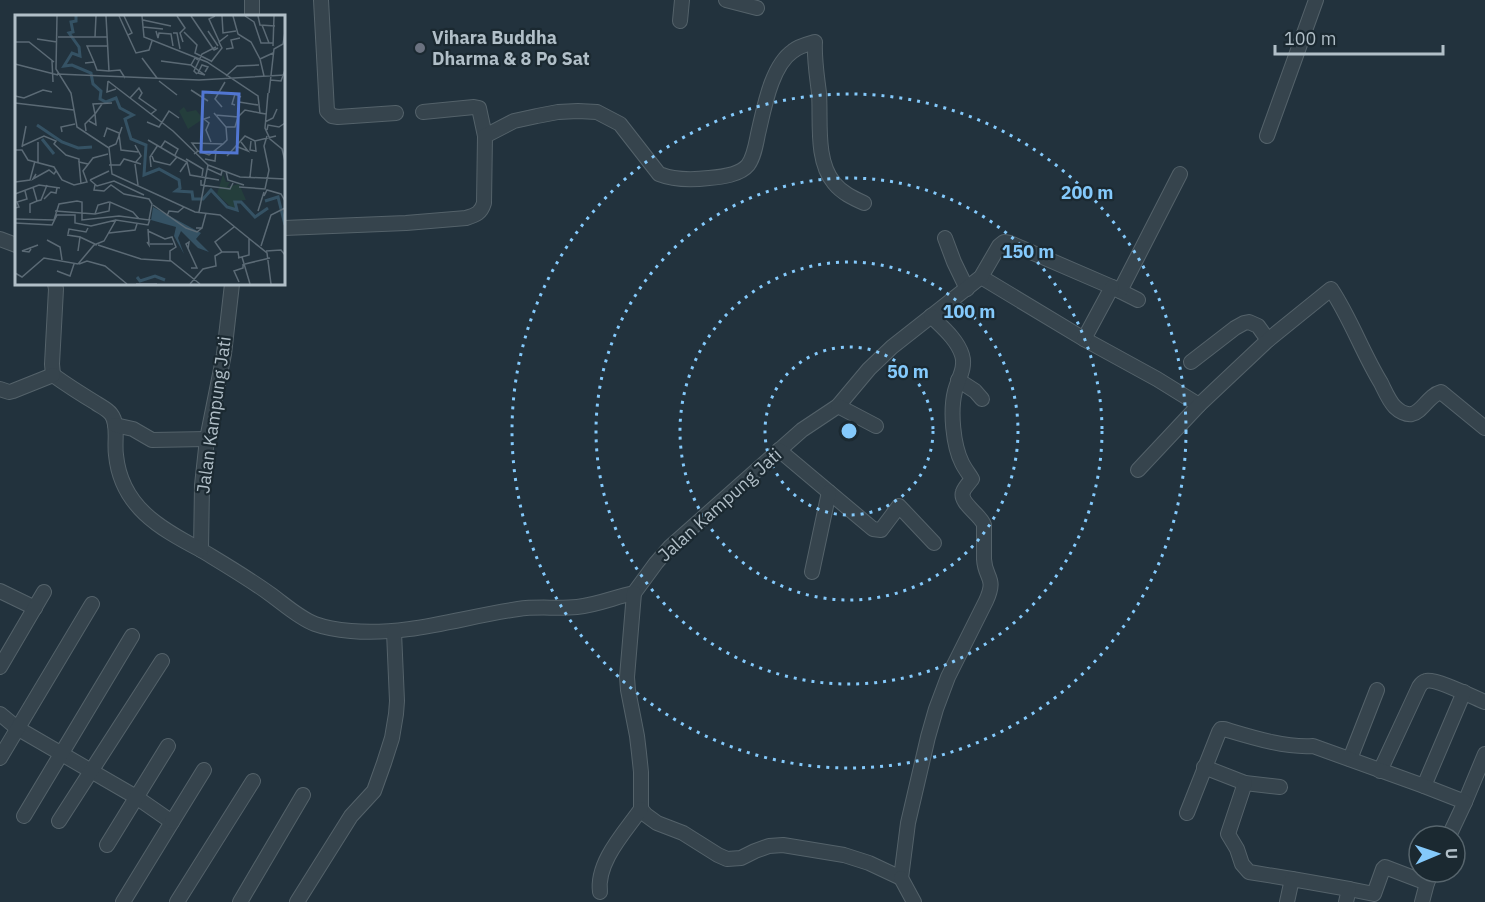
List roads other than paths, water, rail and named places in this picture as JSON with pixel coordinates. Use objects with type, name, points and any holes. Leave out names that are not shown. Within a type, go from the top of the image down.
[{"type":"street","points":[[321,0],[327,111],[338,117],[396,113]]},
{"type":"street","points":[[680,21],[682,0]]},
{"type":"street","points":[[726,0],[757,8]]},
{"type":"street","points":[[1267,136],[1316,0]]},
{"type":"street","points":[[485,135],[514,122],[537,116],[558,112],[597,112],[617,122],[625,129],[659,174],[687,179],[731,174],[743,169],[750,161],[766,98],[785,58],[794,50],[815,42],[814,58],[819,94],[822,156],[826,170],[845,194],[864,203]]},
{"type":"street","points":[[285,228],[406,223],[466,218],[480,212],[484,202],[485,135],[479,108],[423,112]]},
{"type":"street","points":[[1084,339],[1116,289],[1180,174]]},
{"type":"street","points":[[945,238],[967,289]]},
{"type":"street","points":[[0,239],[15,245]]},
{"type":"street","name":"Jalan Kampung Jati","points":[[634,592],[670,547],[802,430],[838,406],[868,369],[892,347],[981,277],[1001,243],[1006,242],[1116,289]]},
{"type":"street","points":[[981,277],[1199,405]]},
{"type":"street","points":[[53,375],[55,285]]},
{"type":"street","name":"Jalan Kampung Jati","points":[[201,550],[202,485],[207,439],[224,354],[232,285]]},
{"type":"street","points":[[1116,289],[1138,300]]},
{"type":"street","points":[[1138,470],[1199,405],[1268,340],[1331,289],[1352,324],[1376,375],[1394,406],[1404,413],[1414,414],[1435,394],[1441,392],[1485,428]]},
{"type":"street","points":[[914,902],[901,878],[908,823],[922,758],[948,676],[986,601],[991,585],[984,560],[982,519],[968,506],[962,495],[972,479],[960,459],[953,425],[954,392],[963,357],[955,340],[931,316]]},
{"type":"street","points":[[1191,362],[1244,322],[1258,326],[1268,340]]},
{"type":"street","points":[[0,389],[13,391],[53,375]]},
{"type":"street","points":[[53,375],[112,416],[122,484],[130,497],[153,521],[316,624],[359,632],[394,632],[519,609],[569,608],[594,604],[634,592],[627,676],[639,753],[641,809],[604,864],[599,882],[600,892]]},
{"type":"street","points":[[958,380],[975,391],[982,399]]},
{"type":"street","points":[[838,406],[876,426]]},
{"type":"street","points":[[115,425],[129,427],[152,440],[207,439]]},
{"type":"street","points":[[779,450],[873,528],[881,530],[899,506],[934,543]]},
{"type":"street","points":[[812,572],[829,492]]},
{"type":"street","points":[[0,591],[35,608]]},
{"type":"street","points":[[2,658],[45,592]]},
{"type":"street","points":[[0,758],[92,604]]},
{"type":"street","points":[[297,902],[351,816],[374,791],[384,764],[392,738],[397,701],[394,632]]},
{"type":"street","points":[[24,816],[132,636]]},
{"type":"street","points":[[59,821],[162,661]]},
{"type":"street","points":[[1380,771],[1421,684],[1424,682],[1430,681],[1464,692],[1485,702]]},
{"type":"street","points":[[1350,759],[1377,690]]},
{"type":"street","points":[[1424,786],[1464,692]]},
{"type":"street","points":[[0,714],[17,728],[136,797],[172,822]]},
{"type":"street","points":[[1187,813],[1221,729],[1290,746],[1313,746],[1465,802]]},
{"type":"street","points":[[107,845],[168,746]]},
{"type":"street","points":[[1455,824],[1485,754]]},
{"type":"street","points":[[1204,767],[1245,783],[1280,787]]},
{"type":"street","points":[[123,902],[204,770]]},
{"type":"street","points":[[177,902],[253,782]]},
{"type":"street","points":[[1245,783],[1228,834],[1242,864],[1249,872],[1292,879],[1348,896],[1375,893],[1385,867],[1407,872]]},
{"type":"street","points":[[240,902],[303,795]]},
{"type":"street","points":[[641,809],[657,823],[683,833],[727,859],[737,858],[769,846],[783,845],[844,855],[869,863],[901,878]]},
{"type":"street","points":[[1287,902],[1292,879]]},
{"type":"street","points":[[1422,902],[1427,884]]},
{"type":"place","name":"Vihara Buddha Dharma & 8 Po Sat","points":[[420,48]]}]
